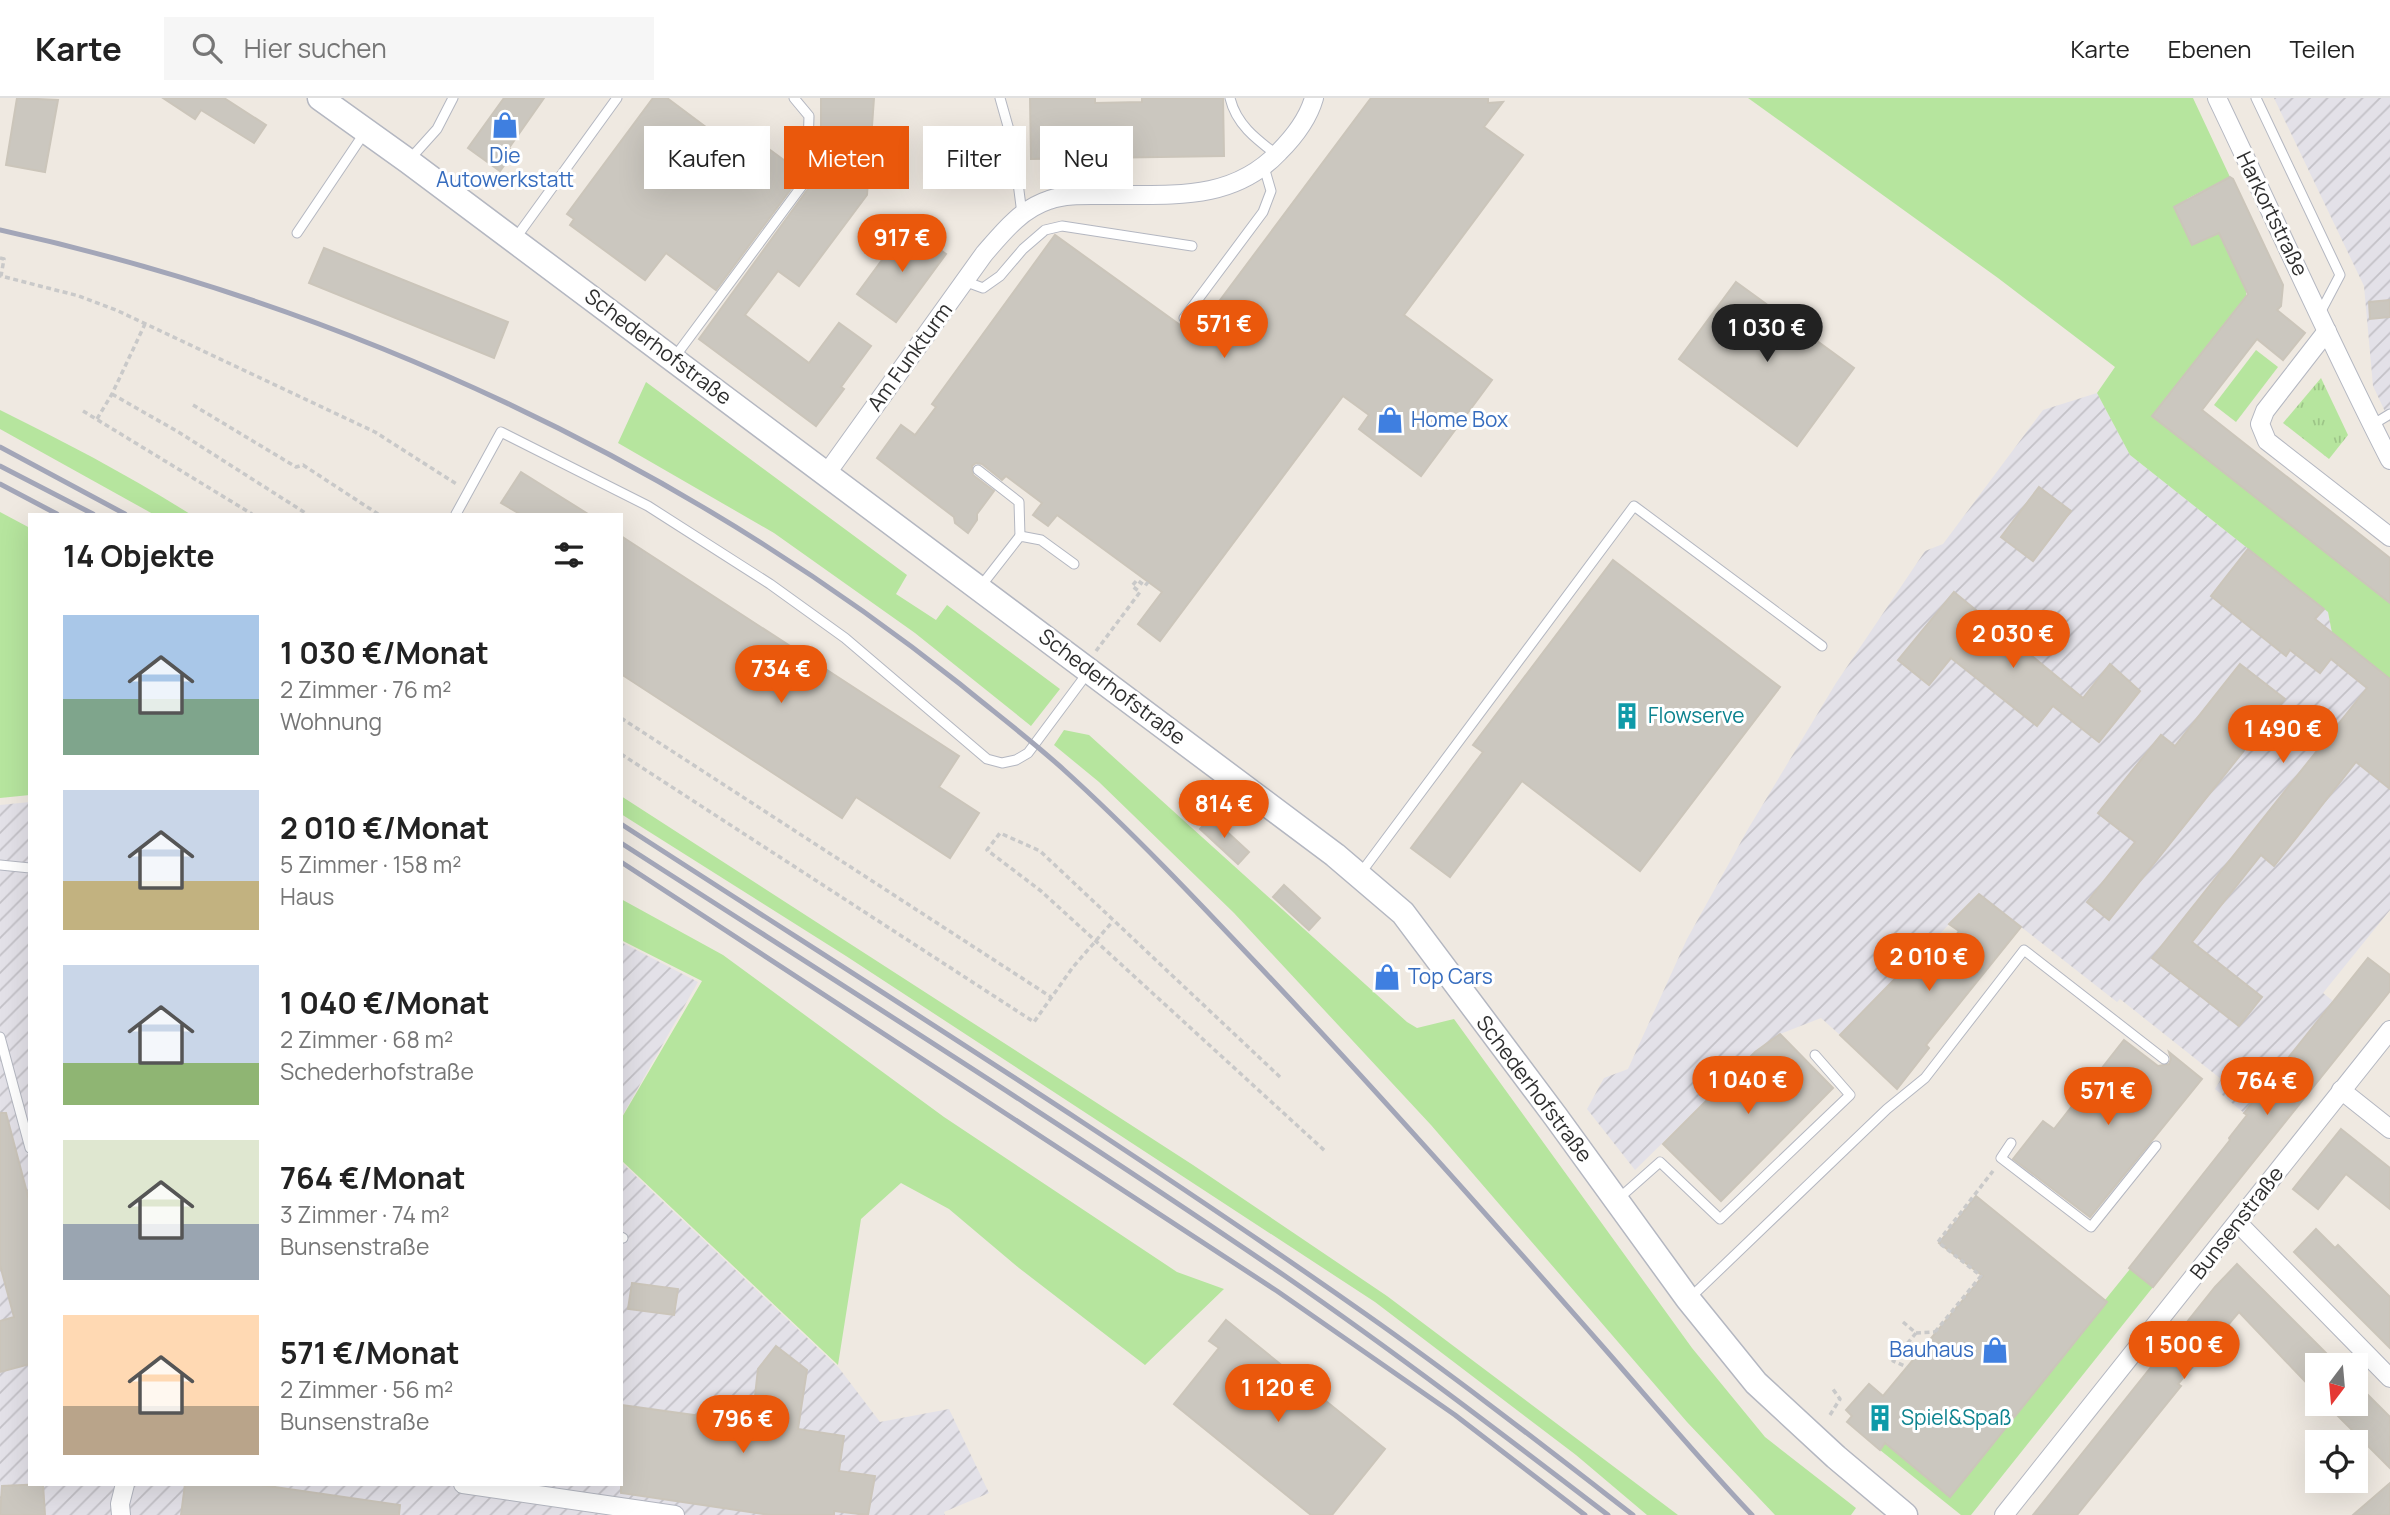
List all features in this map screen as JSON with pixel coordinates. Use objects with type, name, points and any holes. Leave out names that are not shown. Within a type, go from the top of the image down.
[{"type":"street","name":"Schederhofstraße","points":[[320,98],[1088,668],[1335,855],[1403,913],[1688,1299],[1756,1383],[1789,1416],[1905,1515]]},
{"type":"street","name":"Am Funkturm","points":[[827,473],[984,254],[1022,214],[1048,200],[1068,196],[1179,194],[1222,189],[1245,180],[1271,161],[1303,123],[1314,98]]},
{"type":"street","name":"Harkortstraße","points":[[2217,98],[2320,313],[2336,353],[2390,460]]},
{"type":"street","points":[[2327,331],[2265,411],[2260,424],[2267,441],[2390,537]]},
{"type":"street","name":"Bunsenstraße","points":[[2004,1515],[2390,1030]]},
{"type":"street","points":[[2341,1090],[2390,1129]]},
{"type":"street","points":[[2238,1223],[2390,1378]]},
{"type":"street","points":[[121,1515],[120,1504],[124,1486]]},
{"type":"street","points":[[494,1486],[526,1488],[675,1515]]},
{"type":"lane","points":[[408,161],[437,129],[453,98]]},
{"type":"lane","points":[[514,241],[617,98]]},
{"type":"lane","points":[[674,359],[807,179],[809,116],[794,98]]},
{"type":"lane","points":[[1000,98],[1013,144],[1022,214]]},
{"type":"lane","points":[[1184,318],[1263,212],[1271,191],[1271,161],[1233,111],[1230,98]]},
{"type":"lane","points":[[2256,98],[2340,275],[2320,313]]},
{"type":"lane","points":[[298,233],[366,130]]},
{"type":"lane","points":[[964,281],[983,288],[1000,276],[1023,249],[1045,230],[1062,226],[1192,246]]},
{"type":"lane","points":[[2372,425],[2390,414]]},
{"type":"lane","points":[[457,513],[501,432],[648,506],[770,584],[834,630],[917,698],[974,750],[987,759],[1002,763],[1016,760],[1028,752],[1088,668]]},
{"type":"lane","points":[[978,470],[1019,502],[1020,536],[980,587]]},
{"type":"lane","points":[[1359,876],[1634,506],[1822,646]]},
{"type":"lane","points":[[1020,536],[1041,540],[1074,564]]},
{"type":"lane","points":[[0,865],[28,868]]},
{"type":"lane","points":[[1688,1299],[1887,1109],[1925,1078],[2024,950],[2164,1059]]},
{"type":"lane","points":[[0,1037],[28,1141]]},
{"type":"lane","points":[[1617,1200],[1660,1162],[1720,1219],[1850,1095],[1815,1055]]},
{"type":"lane","points":[[2011,1143],[2001,1158],[2091,1227],[2156,1146]]},
{"type":"path","points":[[0,258],[4,259],[1,276],[79,296],[116,310],[374,432],[469,492]]},
{"type":"path","points":[[97,419],[146,324]]},
{"type":"path","points":[[112,394],[180,433],[305,513]]},
{"type":"path","points":[[193,405],[296,467],[303,465],[376,513]]},
{"type":"path","points":[[83,411],[250,513]]},
{"type":"path","points":[[1088,668],[1140,592],[1132,586],[1137,580],[1145,586],[1148,582]]},
{"type":"path","points":[[623,719],[1051,997]]},
{"type":"path","points":[[623,755],[1034,1022],[1113,921]]},
{"type":"path","points":[[1280,1077],[1040,851],[1000,833],[987,850],[1041,891],[1325,1151]]},
{"type":"path","points":[[1903,1322],[1916,1333],[1936,1332],[1981,1276],[1938,1242],[1966,1203],[1982,1188],[2001,1158]]},
{"type":"path","points":[[1907,1367],[1894,1361],[1916,1333]]},
{"type":"path","points":[[1830,1415],[1840,1399],[1832,1388]]},
{"type":"shaded area","points":[[2274,98],[2390,98],[2390,422],[2373,386],[2364,286]]},
{"type":"shaded area","points":[[2097,393],[2130,455],[2328,612],[2332,633],[2390,679],[2390,910],[2323,993],[2333,1001],[2244,1113],[2215,1089],[2221,1079],[2120,999],[2117,1002],[1979,894],[1840,1035],[1821,1018],[1780,1034],[1755,1052],[1635,1170],[1587,1109],[1604,1078],[1628,1069],[1687,939],[1748,829],[1836,683],[1925,551],[1943,544],[2043,410]]},
{"type":"shaded area","points":[[28,802],[28,1486],[623,1486],[623,1164],[839,1368],[880,1422],[949,1409],[989,1493],[944,1512],[945,1515],[0,1515],[0,805]]},
{"type":"shaded area","points":[[623,943],[698,982],[623,1114]]},
{"type":"green space","points":[[1748,98],[2193,98],[2230,177],[2175,207],[2192,245],[2219,233],[2247,285],[2246,296],[2152,416],[2390,603],[2390,679],[2332,633],[2328,612],[2130,455],[2097,393],[2115,367],[1998,278]]},
{"type":"green space","points":[[2256,350],[2278,367],[2236,422],[2214,405]]},
{"type":"green space","points":[[2321,378],[2348,435],[2329,459],[2283,423]]},
{"type":"green space","points":[[646,382],[907,575],[896,594],[936,620],[947,605],[1060,689],[1031,726],[915,633],[774,533],[618,443]]},
{"type":"green space","points":[[0,410],[96,459],[188,513],[151,513],[0,429]]},
{"type":"green space","points":[[0,512],[28,527],[28,795],[0,798]]},
{"type":"green space","points":[[1064,730],[1089,735],[1407,1022],[1417,1028],[1454,1019],[1692,1348],[1765,1437],[1856,1508],[1851,1515],[1775,1515],[1687,1422],[1431,1125],[1234,913],[1099,782],[1054,745]]},
{"type":"green space","points":[[623,797],[1193,1165],[1387,1296],[1678,1515],[1647,1515],[1576,1455],[1375,1302],[846,956],[623,815]]},
{"type":"green space","points":[[623,900],[723,955],[944,1117],[1177,1272],[1224,1289],[1145,1365],[1019,1268],[949,1209],[901,1183],[861,1219],[838,1365],[623,1162],[623,1116],[702,981],[623,941]]},
{"type":"green space","points":[[2130,1269],[2153,1287],[1971,1515],[1961,1515],[1880,1450],[1885,1443],[2107,1302],[2105,1300]]},
{"type":"building","points":[[17,98],[58,100],[45,172],[6,165]]},
{"type":"building","points":[[163,98],[224,98],[266,125],[254,143],[201,110],[195,119]]},
{"type":"building","name":"Die Autowerkstatt","points":[[504,98],[544,98],[509,148],[514,152],[500,171],[468,148]]},
{"type":"building","points":[[653,98],[667,98],[705,126],[644,126],[644,189],[770,189],[770,150],[784,160],[784,189],[791,189],[716,290],[666,253],[645,280],[570,225],[574,219],[567,214]]},
{"type":"building","points":[[821,98],[874,98],[872,126],[821,126]]},
{"type":"building","points":[[1030,98],[1095,98],[1095,103],[1142,102],[1142,98],[1223,98],[1224,156],[1133,157],[1133,126],[1040,126],[1040,159],[1031,159]]},
{"type":"building","points":[[1371,98],[1488,98],[1488,103],[1503,102],[1484,127],[1523,155],[1404,315],[1492,380],[1421,476],[1359,429],[1369,415],[1343,396],[1160,641],[1138,624],[1162,592],[1057,515],[1048,526],[1033,515],[1042,503],[1006,476],[1002,480],[982,464],[976,463],[972,466],[973,475],[994,491],[977,514],[977,520],[968,533],[955,523],[954,517],[877,458],[901,425],[915,435],[936,407],[932,404],[1055,235],[1194,335]]},
{"type":"building","points":[[2230,177],[2283,285],[2281,306],[2277,310],[2305,333],[2283,360],[2257,339],[2202,410],[2390,558],[2390,603],[2152,416],[2248,294],[2219,233],[2192,245],[2174,207]]},
{"type":"building","points":[[808,189],[867,189],[867,195],[799,286],[778,271],[745,315],[809,363],[839,323],[871,346],[841,387],[844,389],[816,426],[699,339]]},
{"type":"building","points":[[907,226],[946,254],[896,322],[857,294]]},
{"type":"building","points":[[324,248],[508,322],[494,358],[309,283]]},
{"type":"building","points":[[1736,282],[1854,368],[1797,446],[1679,359]]},
{"type":"building","points":[[2390,300],[2390,317],[2370,319],[2369,302]]},
{"type":"building","points":[[521,472],[586,513],[518,513],[501,503]]},
{"type":"building","points":[[2039,487],[2071,511],[2033,561],[2001,537]]},
{"type":"building","points":[[623,537],[959,756],[939,787],[979,813],[950,858],[856,797],[842,818],[623,675]]},
{"type":"building","points":[[2248,549],[2324,609],[2315,619],[2390,679],[2390,789],[2356,762],[2274,866],[2261,855],[2192,942],[2262,997],[2239,1026],[2152,958],[2367,688],[2331,659],[2320,673],[2290,650],[2286,656],[2211,596]]},
{"type":"building","name":"Flowserve","points":[[1613,560],[1780,687],[1640,871],[1522,781],[1450,877],[1411,848],[1483,752],[1473,745]]},
{"type":"building","points":[[1954,592],[2083,698],[2110,664],[2140,691],[2099,742],[2053,706],[2037,726],[1951,658],[1929,685],[1898,660]]},
{"type":"building","points":[[2240,664],[2285,699],[2109,920],[2087,902],[2135,842],[2098,813],[2161,735],[2175,746]]},
{"type":"building","points":[[1211,817],[1249,852],[1238,864],[1200,829]]},
{"type":"building","points":[[1284,885],[1320,918],[1309,930],[1273,897]]},
{"type":"building","points":[[1979,894],[2021,927],[1926,1045],[1929,1048],[1897,1089],[1840,1035],[1916,957],[1930,968],[1959,931],[1949,924]]},
{"type":"building","points":[[2368,958],[2390,975],[2390,991],[2153,1287],[2129,1268],[2230,1140],[2247,1115],[2244,1113]]},
{"type":"building","points":[[1780,1034],[1833,1088],[1721,1201],[1663,1144],[1755,1052]]},
{"type":"building","points":[[2124,1040],[2158,1066],[2169,1064],[2169,1052],[2202,1079],[2090,1217],[2013,1159],[2043,1121],[2054,1129]]},
{"type":"building","points":[[0,1113],[6,1113],[28,1196],[28,1365],[0,1372],[0,1321],[14,1317],[0,1265]]},
{"type":"building","points":[[2341,1129],[2390,1168],[2390,1209],[2346,1174],[2318,1209],[2293,1189]]},
{"type":"building","name":"Bauhaus","points":[[1976,1196],[2107,1302],[1950,1497],[1885,1443],[1880,1450],[1847,1422],[1852,1416],[1846,1410],[1869,1384],[1883,1396],[1983,1276],[1939,1243]]},
{"type":"building","points":[[2316,1229],[2335,1248],[2338,1245],[2390,1297],[2390,1348],[2294,1252]]},
{"type":"building","points":[[2237,1264],[2326,1353],[2305,1353],[2305,1381],[2239,1312],[2178,1384],[2181,1386],[2077,1515],[2033,1515],[2215,1287]]},
{"type":"building","points":[[632,1283],[678,1289],[674,1315],[628,1309]]},
{"type":"building","points":[[1226,1320],[1385,1449],[1332,1515],[1311,1515],[1174,1404],[1219,1348],[1209,1341]]},
{"type":"building","points":[[776,1346],[807,1370],[798,1429],[844,1436],[839,1471],[875,1476],[868,1515],[834,1511],[834,1515],[770,1515],[621,1493],[623,1405],[752,1423],[758,1369]]},
{"type":"building","points":[[2368,1395],[2390,1417],[2390,1468],[2368,1446],[2368,1430],[2352,1430],[2338,1416],[2368,1416]]},
{"type":"building","points":[[2390,1483],[2390,1515],[2353,1515]]},
{"type":"building","points":[[2,1486],[43,1486],[45,1515],[0,1515]]},
{"type":"building","points":[[185,1486],[268,1486],[400,1505],[399,1515],[181,1515]]},
{"type":"railway","points":[[0,230],[130,263],[258,302],[383,349],[506,403],[625,463],[741,530],[853,604],[960,684],[1038,747],[1145,847],[1400,1118],[1752,1515]]},
{"type":"railway","points":[[0,447],[123,513]]},
{"type":"railway","points":[[0,466],[91,513]]},
{"type":"railway","points":[[0,484],[55,513]]},
{"type":"railway","points":[[623,825],[997,1066],[1275,1251],[1435,1364],[1633,1515]]},
{"type":"railway","points":[[623,844],[1203,1220],[1407,1363],[1608,1515]]},
{"type":"railway","points":[[623,863],[1277,1291],[1455,1415],[1585,1515]]},
{"type":"place","name":"Die Autowerkstatt","points":[[505,125]]},
{"type":"place","name":"Home Box","points":[[1390,420]]},
{"type":"place","name":"Flowserve","points":[[1627,716]]},
{"type":"place","name":"Top Cars","points":[[1387,977]]},
{"type":"place","name":"Bauhaus","points":[[1995,1350]]},
{"type":"place","name":"Spiel&Spaß","points":[[1880,1418]]}]
